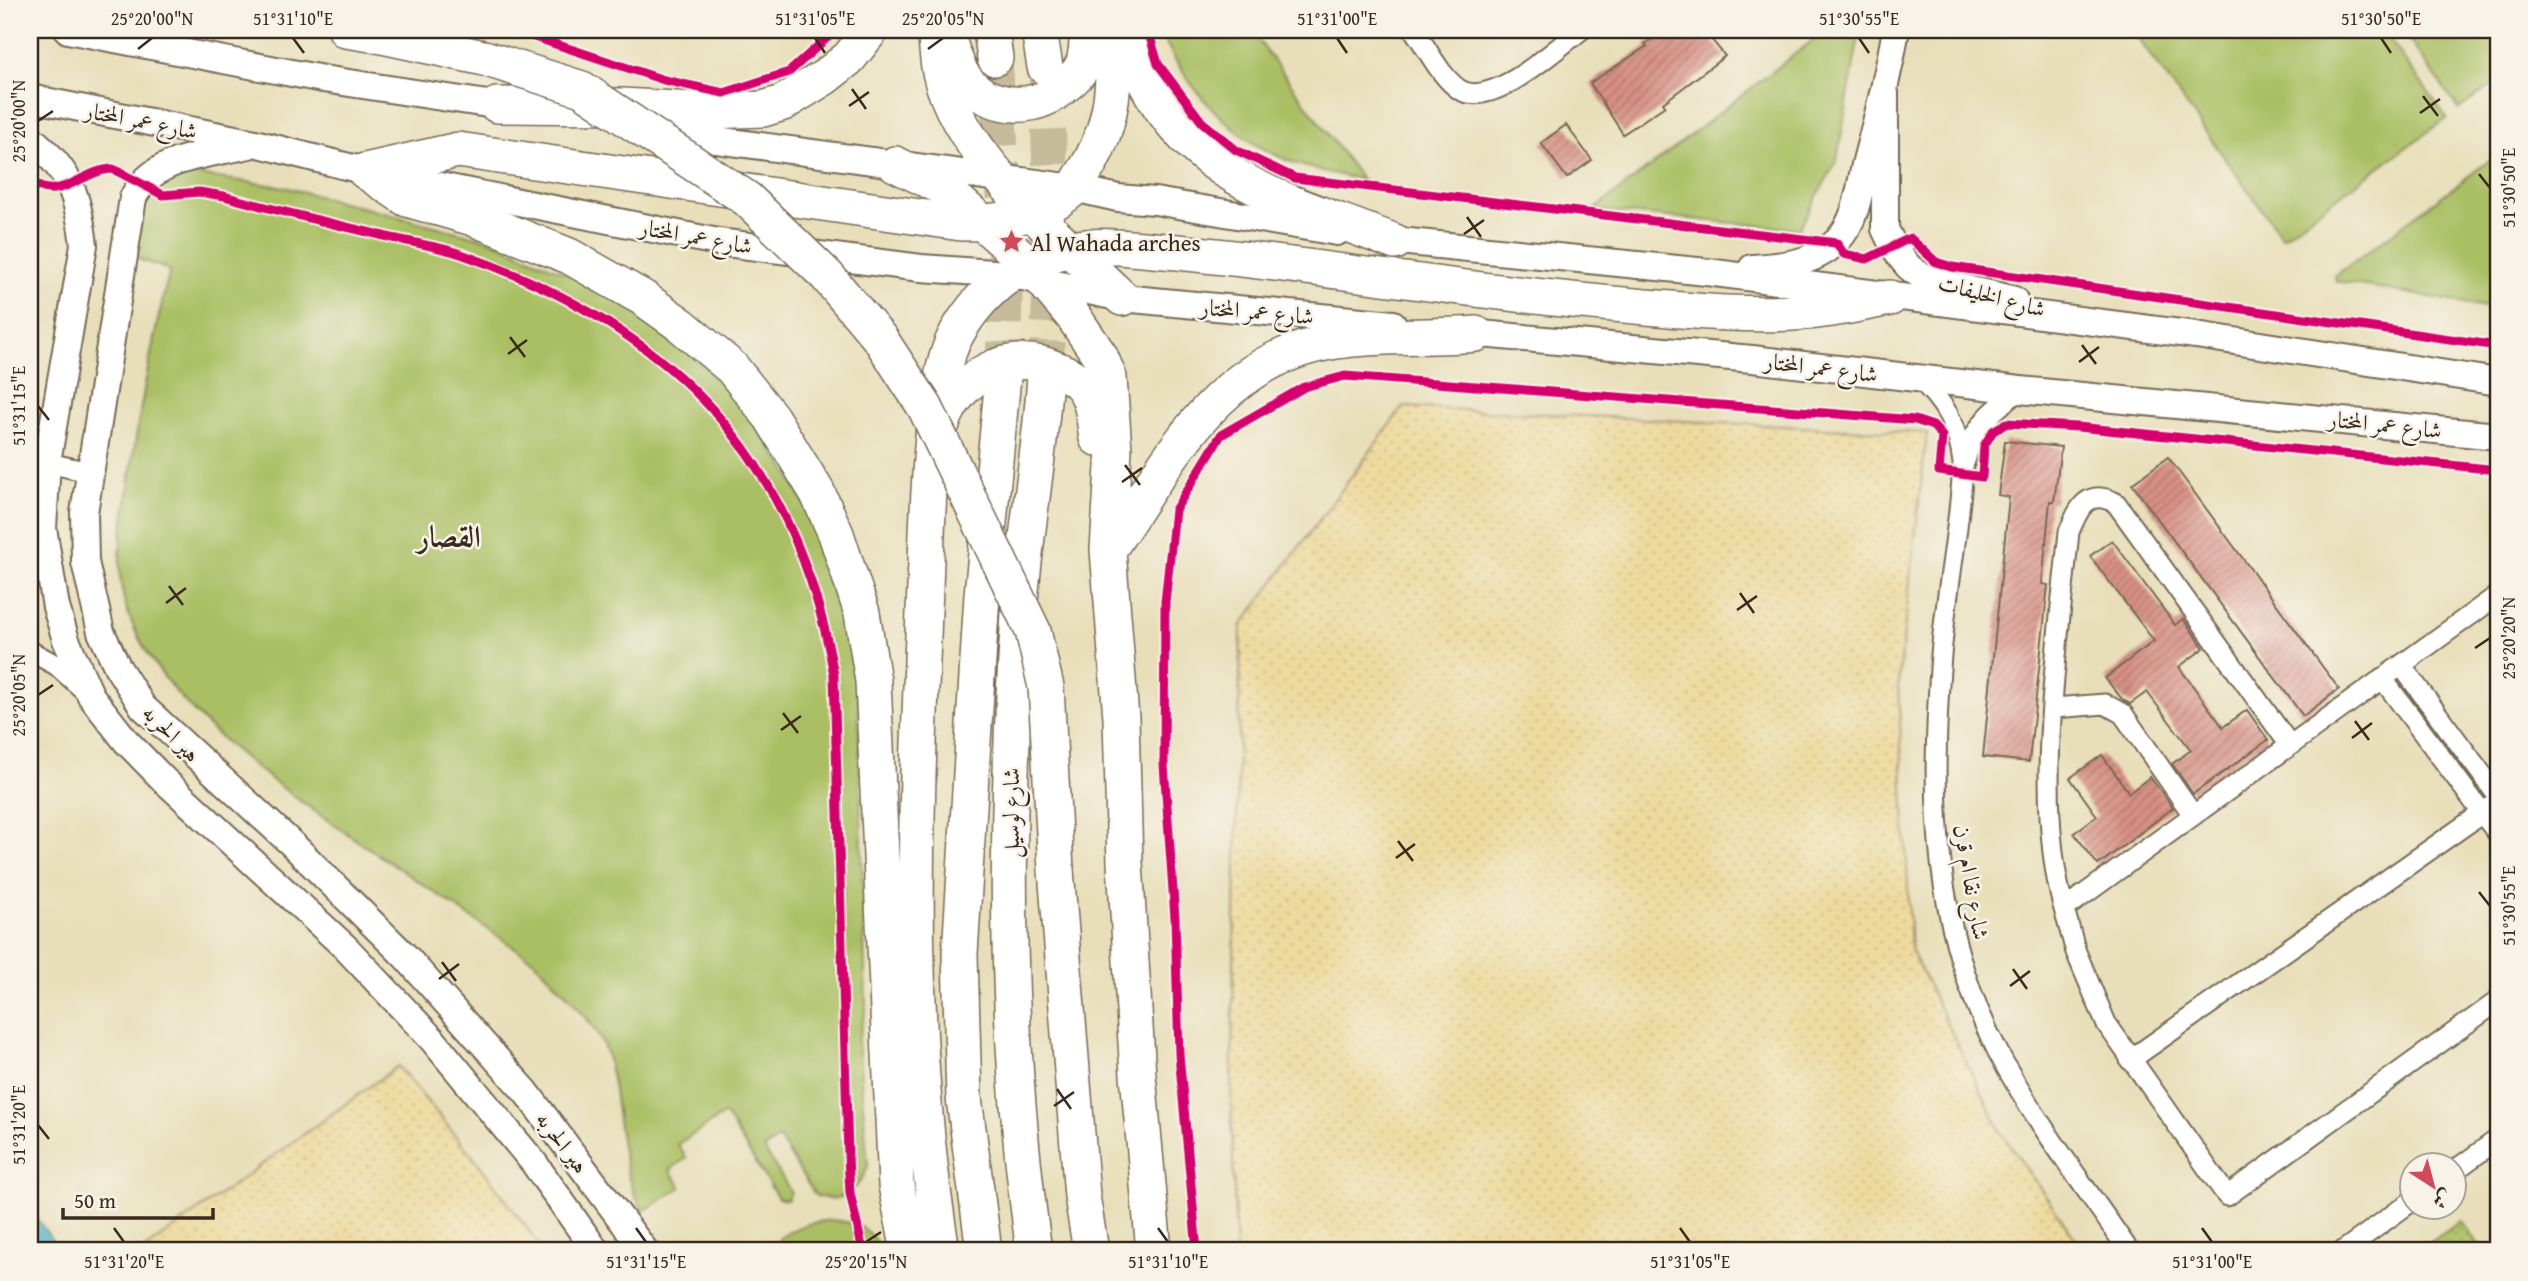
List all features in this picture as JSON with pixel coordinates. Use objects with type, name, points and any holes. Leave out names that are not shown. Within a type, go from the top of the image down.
[{"type":"highway","points":[[497,105],[622,106],[711,111],[763,109],[783,103],[825,77],[849,58],[871,30]]},
{"type":"highway","points":[[935,30],[940,73],[950,102],[967,132],[1002,180],[1031,212],[1068,251],[1122,298]]},
{"type":"highway","points":[[944,30],[961,74],[971,85],[995,100],[1024,105],[1041,102],[1073,80],[1084,62],[1088,30]]},
{"type":"highway","points":[[1039,30],[1045,67]]},
{"type":"highway","points":[[365,171],[458,150],[866,212],[961,223],[985,223],[1031,212],[1074,188],[1097,152],[1110,111],[1113,82],[1110,30]]},
{"type":"highway","points":[[1122,30],[1132,58],[1156,102],[1179,132],[1219,169],[1266,194],[1395,242]]},
{"type":"highway","points":[[362,32],[484,58],[582,89],[747,199],[827,276],[881,340],[931,418],[1033,631],[1045,687],[1056,870],[1082,1196],[1091,1251]]},
{"type":"highway","points":[[895,164],[942,187],[985,223],[1100,356],[1109,378],[1114,450],[1108,550],[1121,718],[1125,863],[1136,1035],[1154,1251]]},
{"type":"highway","points":[[365,171],[407,199],[473,218],[569,257],[643,298],[681,325],[732,368],[771,418],[817,492],[836,534],[862,612],[873,681],[896,1185],[909,1251]]},
{"type":"highway","points":[[942,1251],[930,1182],[918,1053],[916,971],[917,786],[928,527],[944,368],[956,334],[983,298],[1068,251],[1088,247],[1202,254],[1557,300],[1726,314],[1808,312],[1891,298]]},
{"type":"highway","points":[[1108,550],[1175,446],[1208,408],[1252,373],[1312,346],[1336,341],[1476,334]]},
{"type":"highway","points":[[934,447],[949,404],[983,372],[1014,361],[1040,361],[1068,374],[1083,386],[1093,408],[1110,503]]},
{"type":"highway","name":"شارع لوسيل","points":[[1034,1251],[1023,1170],[1009,944],[1010,781],[1019,609],[1045,376]]},
{"type":"highway","name":"شارع لوسيل","points":[[984,1251],[964,1098],[960,954],[982,595],[1003,377]]},
{"type":"main road","points":[[68,30],[323,79],[639,130],[1074,188],[1118,198],[1155,201],[1395,242],[1707,272],[1891,298],[2208,336],[2498,383]]},
{"type":"main road","name":"شارع الخليفات","points":[[1707,272],[1791,265],[1815,256],[1836,243],[1852,219],[1885,93],[1896,30]]},
{"type":"main road","name":"شارع الخليفات","points":[[1885,93],[1885,229],[1909,267],[1928,279],[2002,296],[2090,323]]},
{"type":"main road","name":"شارع عمر المختار","points":[[30,98],[255,143],[365,171],[718,242],[921,268],[1026,272],[1122,298],[1752,359],[2021,390],[2498,436]]},
{"type":"main road","name":"هير الحربه","points":[[30,138],[66,175],[80,209],[84,245],[75,303],[39,461],[43,528],[56,607],[66,640],[91,696],[126,741],[164,780],[345,947],[409,1014],[471,1083],[596,1251]]},
{"type":"main road","name":"هير الحربه","points":[[255,143],[156,169],[141,183],[127,228],[84,513],[85,562],[101,632],[118,668],[143,707],[292,844],[405,956],[526,1092],[645,1251]]},
{"type":"main road","points":[[75,303],[117,308]]},
{"type":"main road","points":[[565,1208],[595,1183]]},
{"type":"street","points":[[1414,30],[1449,80],[1462,90],[1476,94],[1501,88],[1581,30]]},
{"type":"street","name":"شارع نقا ام قرن","points":[[1918,378],[1936,394],[1955,426],[1962,450],[1962,475]]},
{"type":"street","name":"شارع نقا ام قرن","points":[[2021,390],[1984,419],[1977,429],[1970,440],[1962,475],[1940,665],[1934,763],[1937,850],[1948,909],[1962,960],[1997,1050],[2018,1087],[2129,1251]]},
{"type":"street","points":[[39,461],[89,472]]},
{"type":"street","points":[[2289,744],[2116,503],[2104,497],[2092,498],[2078,508],[2069,531],[2054,708],[2051,819],[2057,882],[2076,952],[2106,1023],[2227,1196],[2498,1001]]},
{"type":"street","points":[[30,561],[43,528]]},
{"type":"street","points":[[2064,909],[2498,595]]},
{"type":"street","points":[[30,651],[56,665],[91,696]]},
{"type":"street","points":[[2401,665],[2498,796]]},
{"type":"street","points":[[2382,678],[2491,808],[2498,834]]},
{"type":"street","points":[[2054,708],[2105,704],[2123,714],[2193,814]]},
{"type":"street","points":[[2130,1060],[2491,808]]},
{"type":"street","points":[[2468,1161],[2498,1139]]},
{"type":"street","points":[[2343,1251],[2398,1212]]},
{"type":"green space","points":[[1160,30],[1251,30],[1362,180],[1294,163],[1250,141],[1214,110],[1198,92],[1183,72]]},
{"type":"green space","points":[[1826,30],[1860,30],[1837,160],[1799,229],[1594,210]]},
{"type":"green space","points":[[2132,30],[2383,30],[2447,118],[2282,237]]},
{"type":"green space","points":[[2402,30],[2498,30],[2498,81],[2459,109]]},
{"type":"green space","points":[[2498,154],[2498,309],[2336,281],[2335,276]]},
{"type":"green space","points":[[190,174],[284,187],[492,241],[607,291],[681,346],[714,376],[783,465],[803,502],[838,582],[857,665],[866,1010],[858,1041],[868,1166],[860,1182],[848,1194],[833,1198],[815,1195],[779,1138],[764,1149],[791,1192],[787,1200],[778,1198],[725,1114],[678,1144],[686,1158],[670,1170],[681,1187],[644,1211],[635,1196],[629,1177],[605,1049],[592,1026],[563,991],[534,961],[274,782],[231,747],[191,709],[158,669],[133,627],[121,583],[120,560],[141,409],[170,270],[140,260],[132,251],[143,196],[173,175]]},
{"type":"green space","points":[[832,1220],[848,1222],[862,1228],[873,1237],[879,1251],[782,1251],[779,1239],[791,1231],[804,1225]]},
{"type":"green space","points":[[2462,1222],[2483,1251],[2418,1251]]},
{"type":"sand","points":[[1403,407],[1927,433],[1898,684],[1911,950],[2002,1134],[2084,1251],[1236,1251],[1231,1101],[1241,626]]},
{"type":"sand","points":[[398,1066],[479,1164],[544,1251],[142,1251]]},
{"type":"water","points":[[30,1209],[60,1251],[30,1251]]},
{"type":"building","points":[[1664,30],[1704,30],[1725,56],[1663,103],[1665,106],[1623,134],[1590,83],[1647,46],[1645,44]]},
{"type":"building","points":[[1566,125],[1592,160],[1567,178],[1541,143]]},
{"type":"building","points":[[2005,441],[2061,447],[2054,502],[2050,501],[2042,584],[2048,585],[2029,762],[1983,757],[2009,497],[1998,495]]},
{"type":"building","points":[[2168,457],[2339,689],[2303,716],[2132,484]]},
{"type":"building","points":[[2112,540],[2175,625],[2183,619],[2204,648],[2179,667],[2223,727],[2247,710],[2268,740],[2193,794],[2172,764],[2191,750],[2147,692],[2130,704],[2122,699],[2105,678],[2154,641],[2090,556]]},
{"type":"building","points":[[2102,755],[2129,793],[2150,777],[2173,808],[2098,865],[2074,833],[2097,816],[2070,778]]},
{"type":"tunnel","points":[[995,58],[1004,198]]},
{"type":"tunnel","points":[[1045,376],[1053,245],[1046,69]]},
{"type":"tunnel","points":[[1003,377],[1006,254]]},
{"type":"cycle path","points":[[513,30],[664,80],[724,93],[789,72],[829,36]]},
{"type":"cycle path","points":[[1148,30],[1158,64],[1202,122],[1236,150],[1295,178],[1836,243],[1844,254],[1867,259],[1910,238],[1936,262],[1952,267],[2498,346]]},
{"type":"cycle path","points":[[30,180],[40,187],[60,188],[91,174],[113,169],[163,195],[199,192],[224,196],[461,254],[535,284],[602,319],[661,361],[712,409],[754,463],[789,526],[816,596],[834,675],[848,1156],[850,1193],[863,1251]]},
{"type":"cycle path","points":[[1197,1251],[1179,1054],[1175,918],[1164,765],[1165,602],[1175,510],[1221,435],[1304,387],[1345,376],[1915,420],[1933,426],[1942,436],[1939,471],[1982,477],[1984,446],[1993,431],[2007,423],[2078,427],[2498,470]]},
{"type":"place","name":"Al Wahada arches","points":[[1011,242]]},
{"type":"district","name":"القصار","points":[[449,536]]}]
